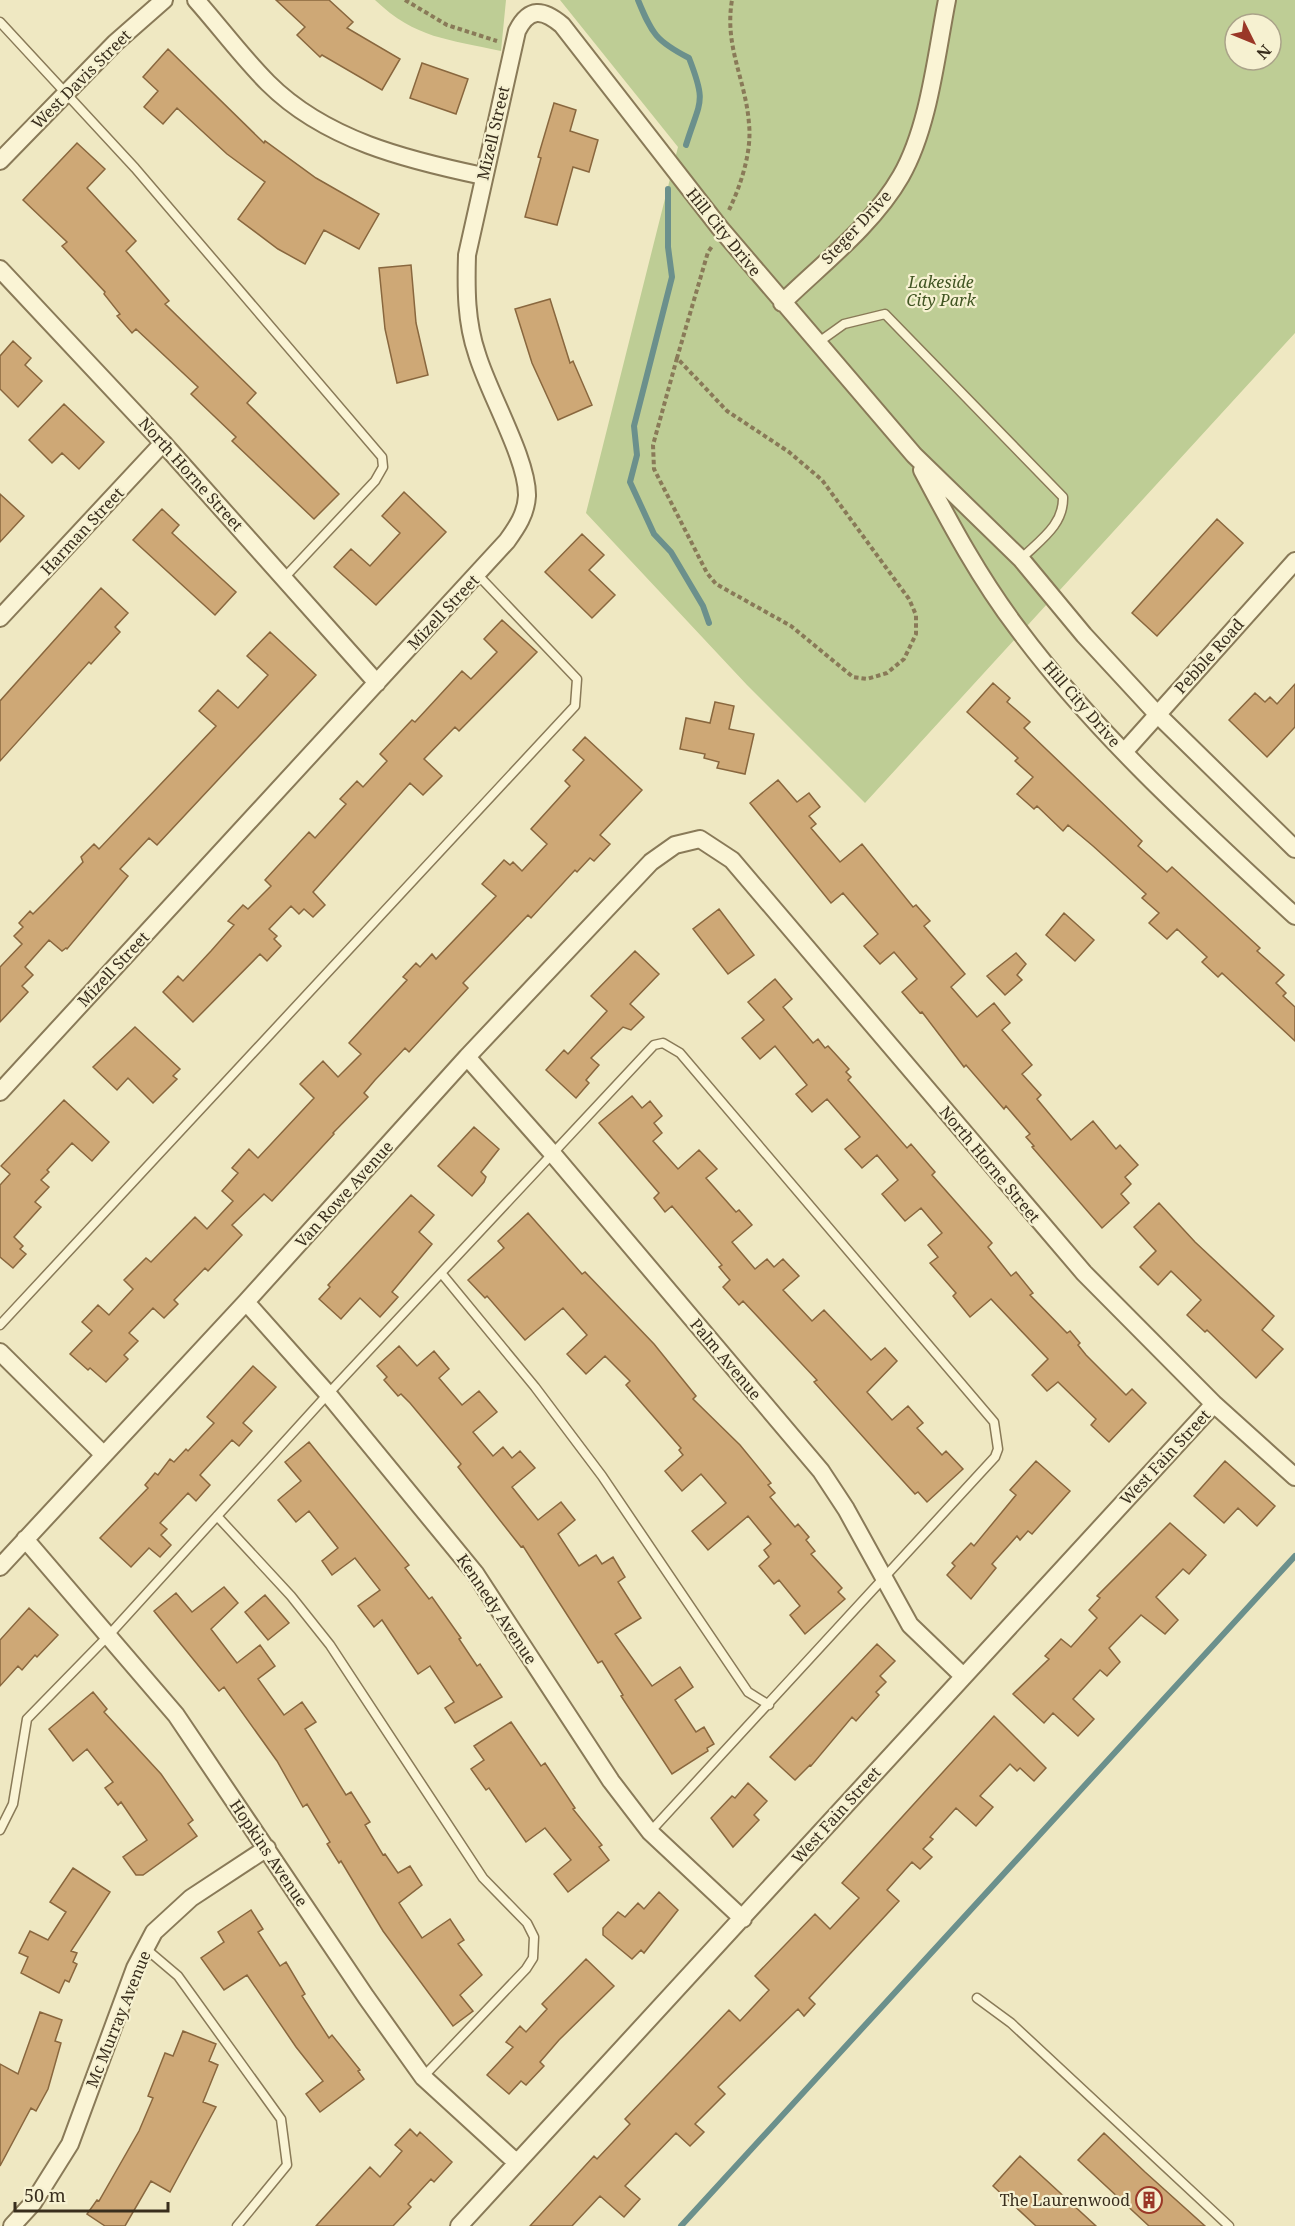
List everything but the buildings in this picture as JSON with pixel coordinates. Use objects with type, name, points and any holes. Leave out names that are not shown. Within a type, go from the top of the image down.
[{"type":"street","name":"West Davis Street","points":[[0,161],[64,94],[164,0]]},
{"type":"street","points":[[196,0],[269,84],[310,114],[383,152],[483,176]]},
{"type":"street","name":"Steger Drive","points":[[782,303],[867,220],[900,177],[918,138],[947,0]]},
{"type":"street","name":"Mizell Street","points":[[0,1092],[477,574],[522,521],[527,496],[524,475],[477,354],[468,320],[467,255],[483,176],[518,31],[524,18],[535,12]]},
{"type":"street","name":"Hill City Drive","points":[[535,12],[551,15],[562,25],[720,228],[816,344],[914,455],[1020,559],[1084,635],[1157,714],[1295,849]]},
{"type":"street","name":"North Horne Street","points":[[0,269],[163,443],[377,683]]},
{"type":"street","name":"Harman Street","points":[[0,618],[163,443]]},
{"type":"street","name":"Hill City Drive","points":[[914,455],[964,550],[1018,629],[1124,752],[1295,916]]},
{"type":"street","name":"Pebble Road","points":[[1124,752],[1295,561]]},
{"type":"street","name":"North Horne Street","points":[[700,839],[732,860],[1084,1274],[1214,1404],[1295,1477]]},
{"type":"street","name":"Van Rowe Avenue","points":[[0,1567],[246,1302],[467,1057],[651,862],[675,845],[700,839]]},
{"type":"street","name":"Palm Avenue","points":[[467,1057],[552,1153],[821,1472],[846,1509],[910,1625],[962,1675]]},
{"type":"street","name":"Kennedy Avenue","points":[[246,1302],[328,1394],[475,1573],[611,1781],[650,1832],[743,1919]]},
{"type":"street","points":[[0,1352],[104,1455]]},
{"type":"street","name":"West Fain Street","points":[[459,2226],[743,1919],[962,1675],[1214,1404]]},
{"type":"street","name":"Hopkins Avenue","points":[[25,1539],[176,1715],[366,1997],[423,2077],[517,2163]]},
{"type":"street","name":"Mc Murray Avenue","points":[[12,2226],[33,2203],[70,2144],[135,1968],[154,1932],[191,1898],[267,1848]]},
{"type":"lane","points":[[0,22],[64,94],[135,168],[382,457],[383,467],[375,481],[284,578]]},
{"type":"lane","points":[[816,344],[843,324],[885,314],[1063,496],[1064,511],[1056,525],[1020,559]]},
{"type":"lane","points":[[0,1325],[575,706],[577,679],[477,574]]},
{"type":"lane","points":[[0,1830],[13,1804],[27,1719],[109,1635],[328,1394],[442,1274],[552,1153],[654,1045],[663,1043],[680,1053],[994,1422],[998,1449],[995,1457],[885,1580],[650,1832]]},
{"type":"lane","points":[[442,1274],[535,1387],[602,1476],[748,1692],[769,1706]]},
{"type":"lane","points":[[217,1516],[291,1596],[330,1646],[483,1878],[527,1923],[534,1937],[533,1958],[526,1969],[423,2077]]},
{"type":"lane","points":[[145,1948],[178,1976],[281,2119],[287,2165],[237,2226]]},
{"type":"lane","points":[[977,1998],[1011,2023],[1229,2226]]},
{"type":"path","points":[[405,0],[447,26],[497,41]]},
{"type":"path","points":[[729,210],[743,173],[749,124],[730,43],[729,16],[732,0]]},
{"type":"path","points":[[677,358],[727,411],[789,452],[822,480],[909,599],[916,615],[916,634],[904,659],[887,673],[867,679],[853,677],[791,626],[716,584],[707,573],[654,469],[653,446],[677,358],[708,252],[714,244]]},
{"type":"green space","points":[[375,0],[506,0],[501,51],[449,40],[419,30],[390,13]]},
{"type":"green space","name":"Lakeside City Park","points":[[560,0],[1295,0],[1295,333],[865,803],[747,685],[586,513],[678,147]]},
{"type":"waterway","points":[[638,0],[656,35],[669,47],[689,58],[695,73],[700,102],[686,145]]},
{"type":"waterway","points":[[668,189],[668,247],[672,277],[634,426],[637,455],[630,482],[654,534],[671,552],[703,606],[709,623]]},
{"type":"waterway","points":[[681,2226],[1295,1556]]},
{"type":"place","name":"The Laurenwood","points":[[1149,2200]]}]
